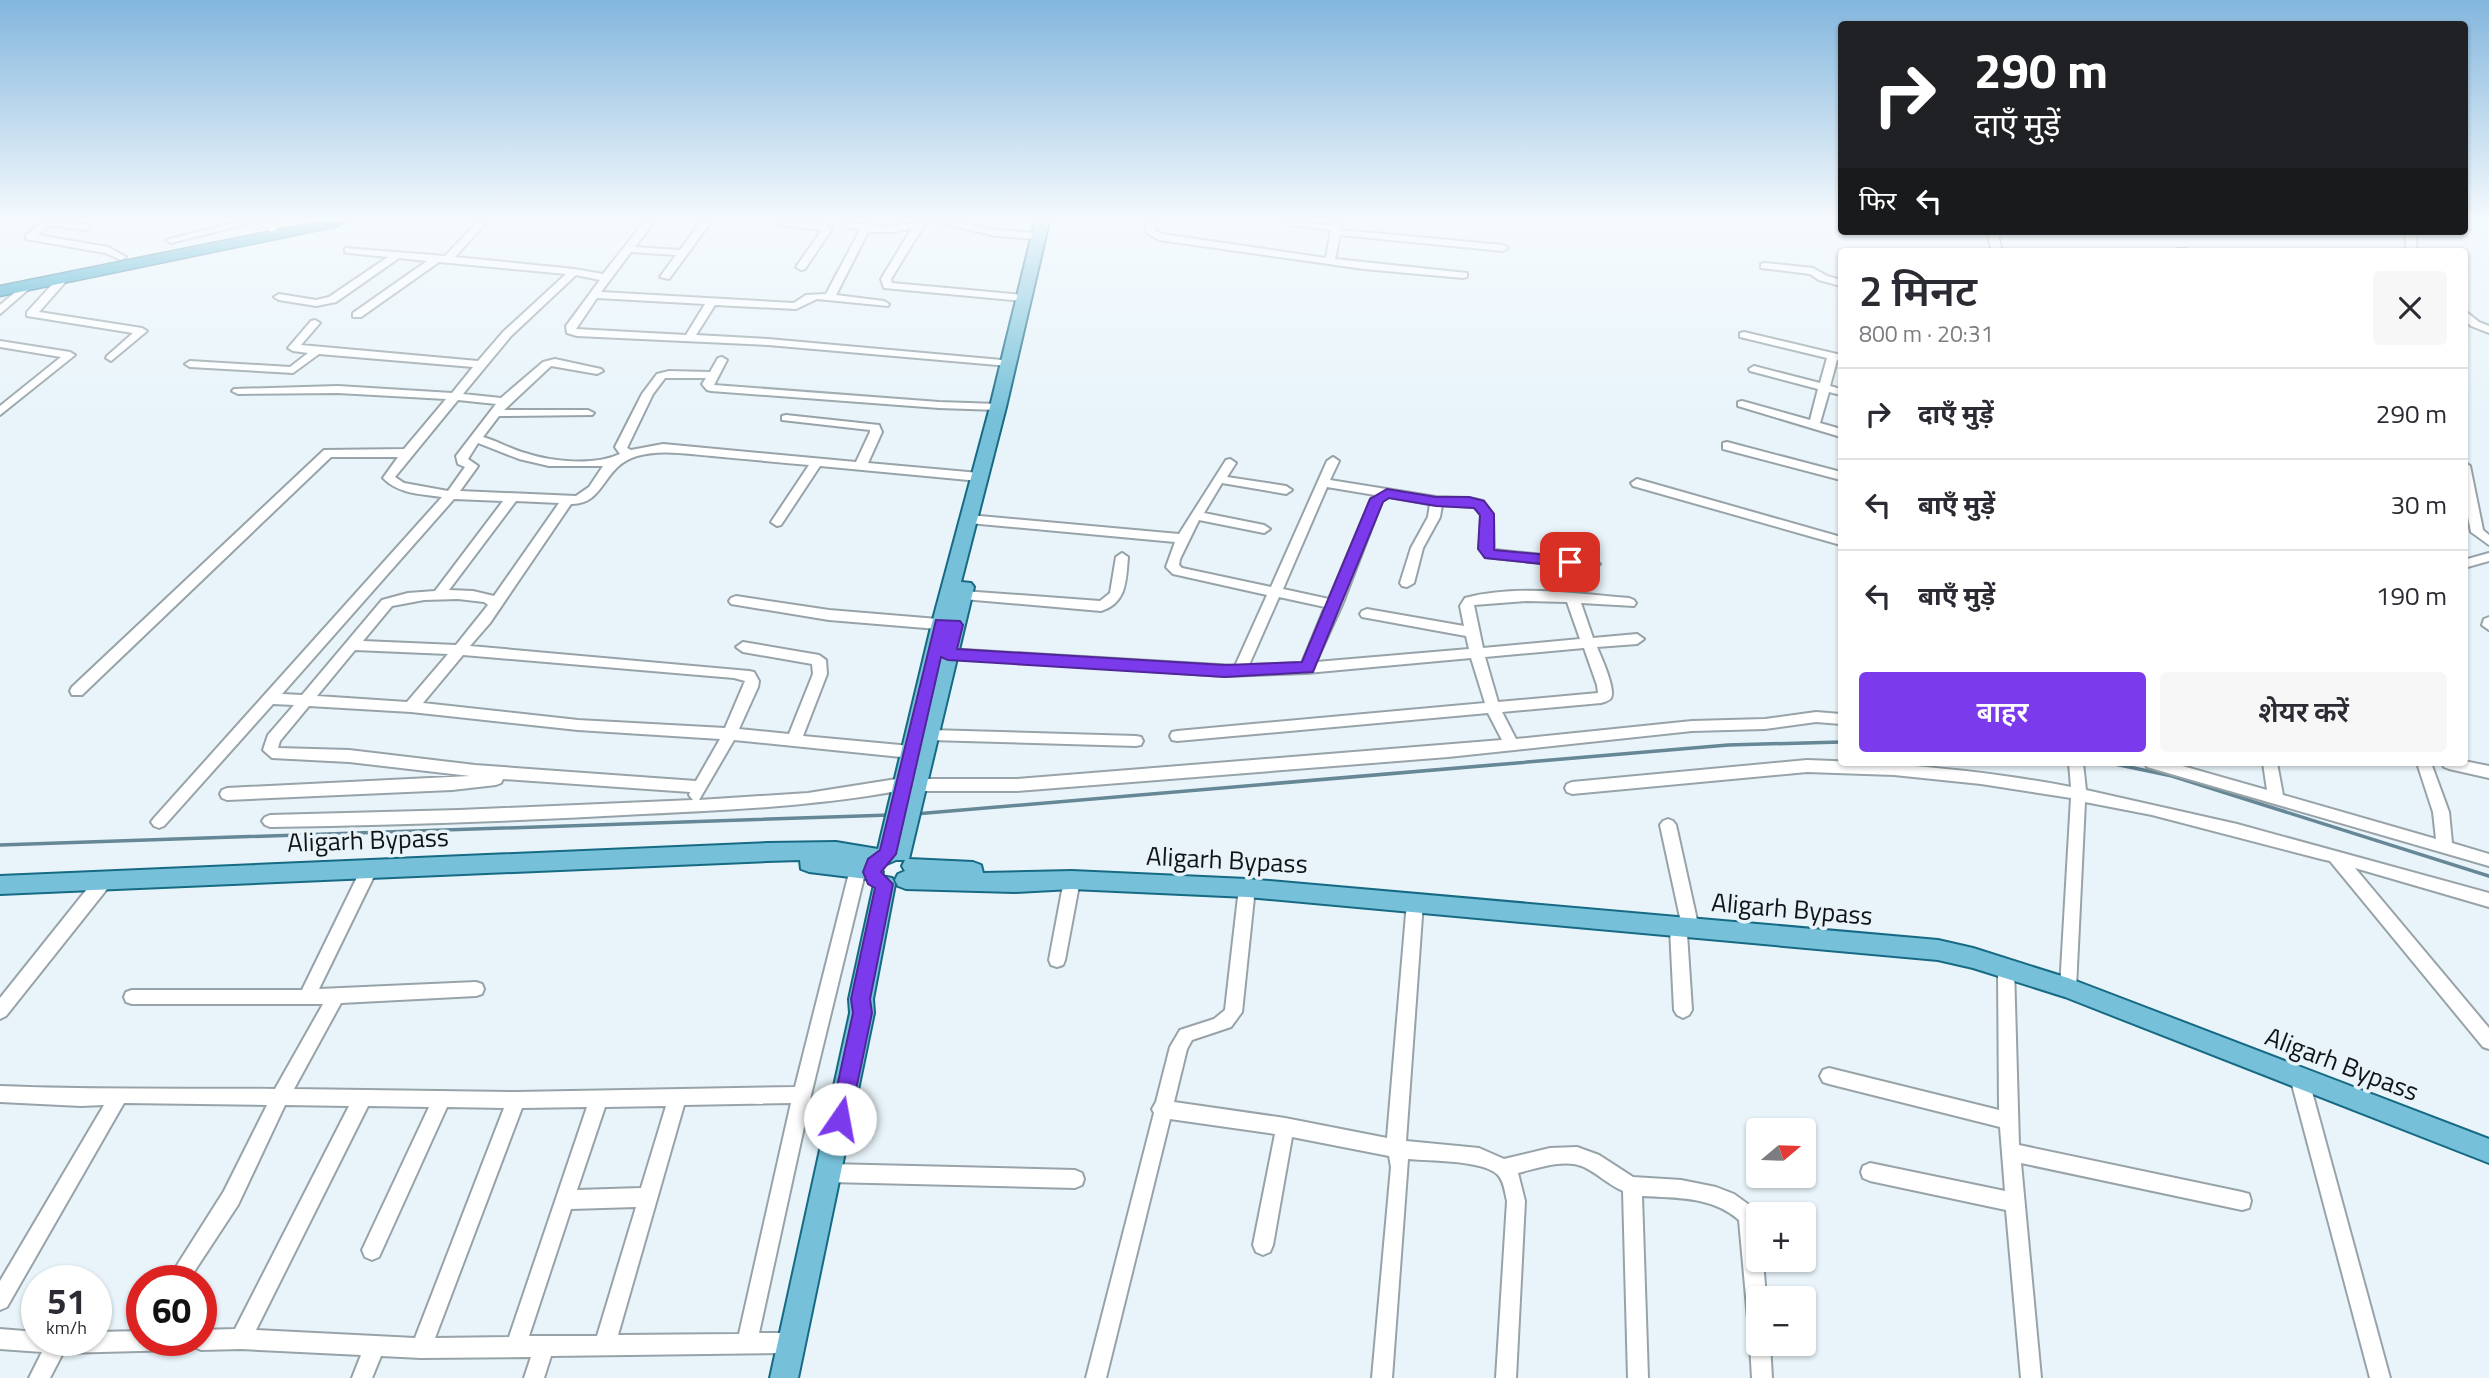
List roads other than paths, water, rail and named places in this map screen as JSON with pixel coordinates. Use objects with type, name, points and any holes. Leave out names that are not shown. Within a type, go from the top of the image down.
[{"type":"highway","points":[[0,292],[25,286]]},
{"type":"main road","points":[[784,1378],[862,1013],[871,1000],[890,864],[909,791],[930,735],[948,654],[948,624],[963,595],[979,477],[1027,286]]},
{"type":"main road","points":[[909,791],[911,752],[948,624],[1035,286]]},
{"type":"main road","name":"Aligarh Bypass","points":[[0,884],[738,855],[765,861],[890,864],[1014,883],[1065,880],[1247,888],[1416,901],[1938,950],[2068,988],[2489,1152]]},
{"type":"street","points":[[0,311],[26,286]]},
{"type":"street","points":[[56,286],[31,314],[142,331],[111,358]]},
{"type":"street","points":[[279,297],[316,303],[332,300],[352,286]]},
{"type":"street","points":[[357,315],[401,286]]},
{"type":"street","points":[[559,286],[508,334],[391,473],[390,478],[392,483],[451,495],[567,500],[589,495],[614,461]]},
{"type":"street","points":[[601,286],[571,326],[572,331],[605,335],[768,342],[1009,363]]},
{"type":"street","points":[[830,297],[836,286]]},
{"type":"street","points":[[891,286],[1024,298]]},
{"type":"street","points":[[595,295],[796,306],[810,297],[830,297],[884,304]]},
{"type":"street","points":[[689,338],[712,301]]},
{"type":"street","points":[[2468,317],[2475,324],[2489,330]]},
{"type":"street","points":[[315,323],[293,348],[481,365]]},
{"type":"street","points":[[1744,335],[1837,357],[1814,425]]},
{"type":"street","points":[[0,344],[70,355],[0,412]]},
{"type":"street","points":[[190,364],[293,370],[315,352]]},
{"type":"street","points":[[722,360],[708,384],[711,388],[998,407]]},
{"type":"street","points":[[159,821],[451,495],[471,469],[470,464],[461,459],[504,402],[547,364],[555,362],[597,371]]},
{"type":"street","points":[[1754,369],[1838,392]]},
{"type":"street","points":[[631,454],[621,450],[621,447],[656,381],[664,374],[713,375]]},
{"type":"street","points":[[671,388],[681,374]]},
{"type":"street","points":[[238,391],[338,389],[456,396],[504,402]]},
{"type":"street","points":[[1742,404],[1838,432]]},
{"type":"street","points":[[494,413],[588,413]]},
{"type":"street","points":[[786,418],[875,427],[876,432],[860,467]]},
{"type":"street","points":[[475,439],[493,442],[511,452],[567,466],[614,461],[631,454],[663,448],[979,477]]},
{"type":"street","points":[[1727,446],[1838,475]]},
{"type":"street","points":[[77,691],[328,453],[408,453]]},
{"type":"street","points":[[1240,671],[1333,461]]},
{"type":"street","points":[[778,522],[816,463]]},
{"type":"street","points":[[1230,463],[1184,539],[1172,567],[1178,572],[1335,605]]},
{"type":"street","points":[[1219,479],[1286,490]]},
{"type":"street","points":[[1323,483],[1436,502],[1469,502],[1485,509],[1486,549],[1490,554],[1594,564]]},
{"type":"street","points":[[1637,483],[1838,540]]},
{"type":"street","points":[[1307,668],[1377,499],[1387,493]]},
{"type":"street","points":[[438,596],[511,499]]},
{"type":"street","points":[[411,707],[495,605],[567,500]]},
{"type":"street","points":[[1407,583],[1417,548],[1434,517],[1436,502]]},
{"type":"street","points":[[1198,516],[1264,529]]},
{"type":"street","points":[[975,519],[1184,539]]},
{"type":"street","points":[[2469,521],[2480,536],[2489,541]]},
{"type":"street","points":[[963,595],[1101,606],[1111,604],[1116,597],[1122,557]]},
{"type":"street","points":[[2468,563],[2489,557]]},
{"type":"street","points":[[495,605],[490,598],[438,596],[393,600],[273,739],[270,750],[522,775],[699,787]]},
{"type":"street","points":[[1512,744],[1492,707],[1476,652],[1467,606],[1470,601],[1491,598],[1572,598],[1629,603]]},
{"type":"street","points":[[1177,736],[1605,696],[1604,685],[1572,598]]},
{"type":"street","points":[[736,601],[830,615],[948,624]]},
{"type":"street","points":[[1367,614],[1472,632]]},
{"type":"street","points":[[948,654],[1240,671],[1307,668],[1637,639]]},
{"type":"street","points":[[353,645],[459,650],[743,674],[752,681],[751,687],[730,734],[691,806]]},
{"type":"street","points":[[743,647],[814,657],[819,660],[820,674],[794,740]]},
{"type":"street","points":[[268,698],[411,707],[578,725],[730,734],[911,752]]},
{"type":"street","points":[[270,821],[691,806],[1017,785],[1512,744],[1692,726],[1765,724],[1816,717],[1838,719]]},
{"type":"street","points":[[930,735],[1136,741]]},
{"type":"street","points":[[1572,788],[1807,766],[1844,766],[1979,776],[2078,787],[2489,900]]},
{"type":"street","points":[[2068,988],[2078,787],[2076,766]]},
{"type":"street","points":[[2162,766],[2489,860]]},
{"type":"street","points":[[2270,766],[2276,800]]},
{"type":"street","points":[[2425,766],[2441,812],[2445,847]]},
{"type":"street","points":[[2462,766],[2489,772]]},
{"type":"street","points":[[227,794],[452,784],[522,775]]},
{"type":"street","points":[[1668,825],[1684,928],[1683,1010]]},
{"type":"street","points":[[2336,857],[2489,1041]]},
{"type":"street","points":[[747,1342],[802,1095],[890,864]]},
{"type":"street","points":[[307,998],[370,868]]},
{"type":"street","points":[[0,1011],[105,879]]},
{"type":"street","points":[[1057,960],[1065,880]]},
{"type":"street","points":[[1097,1378],[1161,1109],[1179,1047],[1186,1035],[1220,1025],[1230,1019],[1233,1012],[1247,888]]},
{"type":"street","points":[[1382,1378],[1400,1167],[1396,1137],[1404,1016],[1416,901]]},
{"type":"street","points":[[2006,968],[2008,1121],[2031,1378]]},
{"type":"street","points":[[132,997],[307,998],[476,989]]},
{"type":"street","points":[[187,1265],[231,1198],[280,1097],[336,996]]},
{"type":"street","points":[[1829,1076],[2008,1121]]},
{"type":"street","points":[[2299,1077],[2380,1378]]},
{"type":"street","points":[[0,1094],[81,1098],[119,1095],[516,1100],[802,1095]]},
{"type":"street","points":[[0,1300],[119,1095]]},
{"type":"street","points":[[241,1339],[363,1097]]},
{"type":"street","points":[[516,1346],[599,1097]]},
{"type":"street","points":[[372,1250],[442,1099]]},
{"type":"street","points":[[605,1344],[677,1099]]},
{"type":"street","points":[[421,1348],[516,1100]]},
{"type":"street","points":[[1161,1109],[1285,1127],[1397,1149],[1479,1157],[1503,1168],[1512,1181],[1516,1201],[1506,1378]]},
{"type":"street","points":[[1263,1245],[1285,1127]]},
{"type":"street","points":[[2011,1152],[2242,1201]]},
{"type":"street","points":[[1503,1168],[1560,1156],[1576,1156],[1599,1164],[1632,1186],[1683,1189],[1730,1202],[1748,1214],[1756,1286]]},
{"type":"street","points":[[828,1172],[1075,1179]]},
{"type":"street","points":[[1870,1172],[2014,1202]]},
{"type":"street","points":[[1632,1186],[1638,1378]]},
{"type":"street","points":[[565,1200],[648,1197]]},
{"type":"street","points":[[0,1339],[21,1340]]},
{"type":"street","points":[[217,1340],[421,1348],[793,1343]]},
{"type":"street","points":[[534,1378],[545,1345]]},
{"type":"street","points":[[362,1378],[374,1346]]},
{"type":"street","points":[[39,1378],[50,1356]]},
{"type":"street","points":[[1761,1356],[1762,1378]]},
{"type":"waterway","points":[[915,814],[1728,745],[1838,742]]},
{"type":"waterway","points":[[2124,766],[2172,776],[2489,876]]},
{"type":"waterway","points":[[0,845],[890,815]]}]
